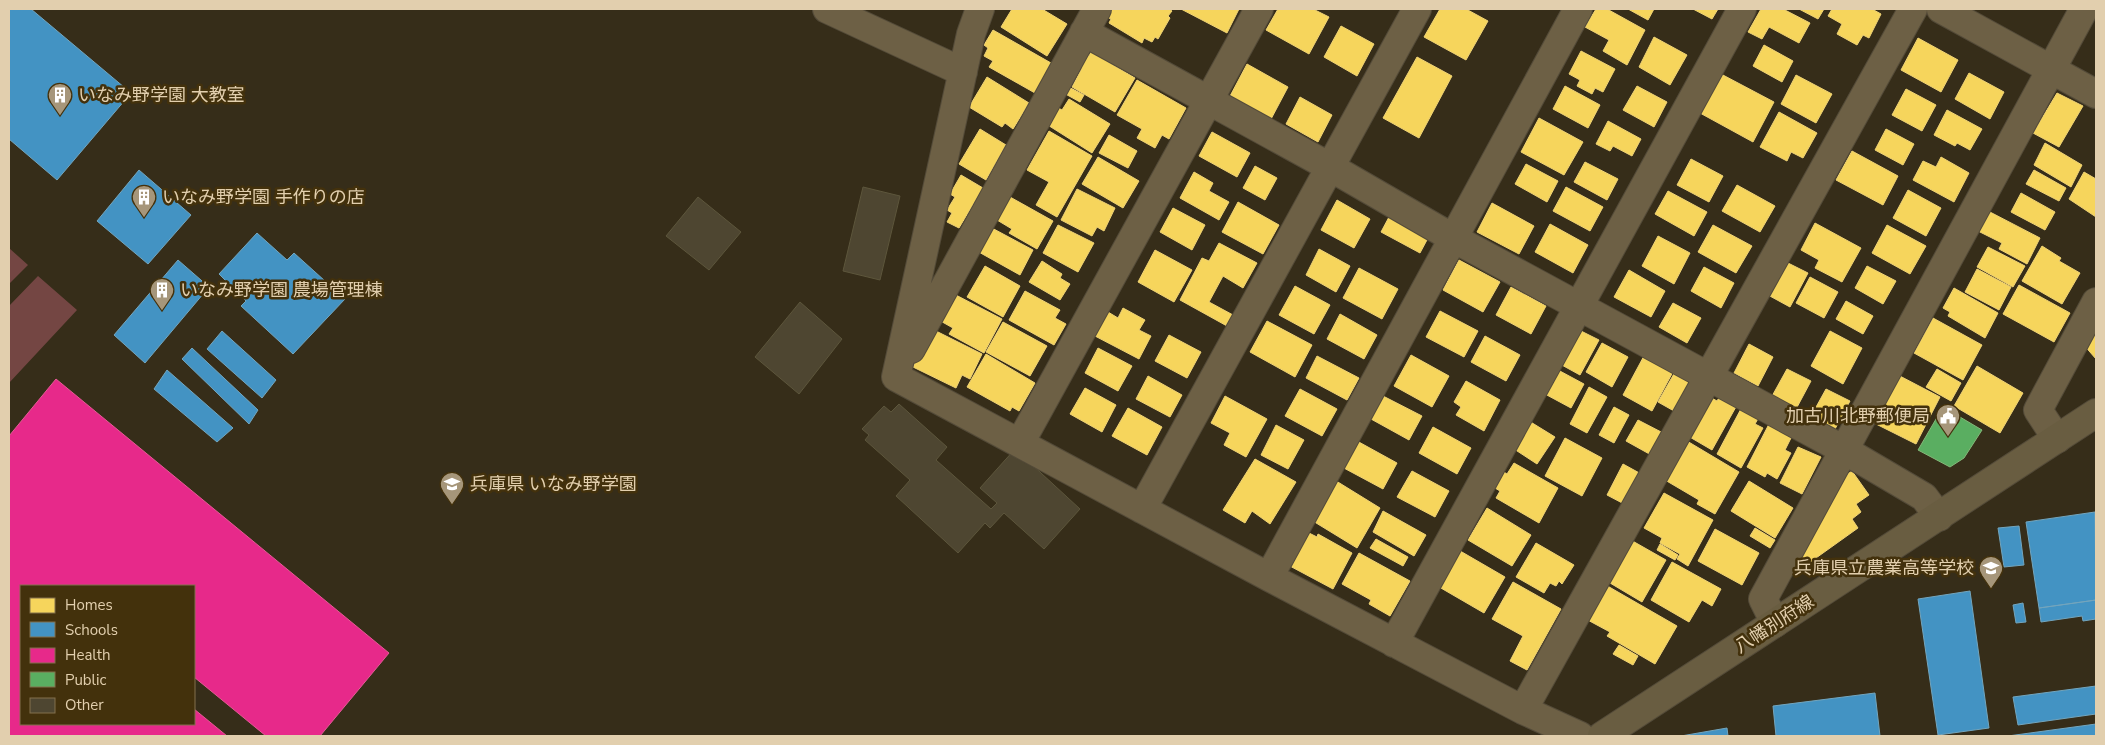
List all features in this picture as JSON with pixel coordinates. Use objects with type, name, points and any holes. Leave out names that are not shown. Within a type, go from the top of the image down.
[{"type":"main road","name":"八幡別府線","points":[[1602,736],[2096,413]]},
{"type":"street","points":[[827,9],[963,72]]},
{"type":"street","points":[[896,377],[963,72],[980,9]]},
{"type":"street","points":[[1020,443],[1259,9]]},
{"type":"street","points":[[1142,508],[1418,9]]},
{"type":"street","points":[[1269,577],[1578,9]]},
{"type":"street","points":[[1394,642],[1742,9]]},
{"type":"street","points":[[1524,710],[1913,9]]},
{"type":"street","points":[[1942,9],[2096,94]]},
{"type":"street","points":[[1775,623],[1763,599],[2084,9]]},
{"type":"street","points":[[896,377],[1090,20],[1209,100],[1453,238],[1844,450],[1924,497],[1939,517]]},
{"type":"street","points":[[2057,439],[2038,410],[2096,302]]},
{"type":"street","points":[[896,377],[1269,577],[1524,710],[1580,736]]},
{"type":"shaded area","points":[[9,248],[28,265],[9,284]]},
{"type":"shaded area","points":[[38,276],[77,310],[9,383],[9,306]]},
{"type":"building: Homes","points":[[1012,9],[1042,9],[1067,24],[1047,56],[1001,27]]},
{"type":"building: Homes","points":[[1112,9],[1169,9],[1172,11],[1158,39],[1155,37],[1152,42],[1144,38],[1142,43],[1109,23],[1111,19],[1107,17]]},
{"type":"building: Homes","points":[[1181,9],[1239,9],[1227,33]]},
{"type":"building: Homes","points":[[1278,9],[1313,9],[1329,17],[1309,54],[1266,30]]},
{"type":"building: Homes","points":[[1440,9],[1466,9],[1488,21],[1466,60],[1424,37]]},
{"type":"building: Homes","points":[[1596,9],[1607,9],[1645,30],[1627,65],[1603,51],[1609,40],[1585,27]]},
{"type":"building: Homes","points":[[1628,9],[1654,9],[1648,20]]},
{"type":"building: Homes","points":[[1693,9],[1718,9],[1712,19]]},
{"type":"building: Homes","points":[[1761,9],[1783,9],[1810,23],[1799,43],[1769,27],[1762,39],[1748,32]]},
{"type":"building: Homes","points":[[1799,9],[1824,9],[1818,19]]},
{"type":"building: Homes","points":[[1832,9],[1872,9],[1881,14],[1869,38],[1863,35],[1857,45],[1837,34],[1842,24],[1828,16]]},
{"type":"building: Homes","points":[[1341,26],[1374,44],[1357,76],[1324,57]]},
{"type":"building: Homes","points":[[993,30],[1051,63],[1035,93],[989,67],[993,61],[984,56],[988,48],[984,45]]},
{"type":"building: Homes","points":[[1654,37],[1687,55],[1670,85],[1639,67]]},
{"type":"building: Homes","points":[[1918,38],[1958,60],[1941,92],[1901,70]]},
{"type":"building: Homes","points":[[1764,45],[1793,61],[1782,82],[1753,66]]},
{"type":"building: Homes","points":[[1093,47],[1111,58],[1108,62],[1135,78],[1115,112],[1072,87],[1082,68],[1075,64],[1082,52],[1089,56]]},
{"type":"building: Homes","points":[[1581,51],[1615,69],[1603,92],[1595,88],[1592,94],[1577,86],[1580,80],[1569,74]]},
{"type":"building: Homes","points":[[1417,57],[1452,76],[1419,138],[1383,118]]},
{"type":"building: Homes","points":[[1247,64],[1288,87],[1270,121],[1229,98]]},
{"type":"building: Homes","points":[[1969,73],[2004,92],[1990,119],[1955,99]]},
{"type":"building: Homes","points":[[1721,74],[1774,102],[1753,142],[1700,113]]},
{"type":"building: Homes","points":[[1796,75],[1832,94],[1816,123],[1781,104]]},
{"type":"building: Homes","points":[[987,77],[1029,103],[1013,129],[1005,123],[1002,127],[969,107]]},
{"type":"building: Homes","points":[[1137,80],[1186,108],[1169,139],[1162,135],[1155,148],[1137,138],[1142,129],[1117,115]]},
{"type":"building: Homes","points":[[1063,84],[1084,95],[1080,102],[1060,91]]},
{"type":"building: Homes","points":[[1565,86],[1600,105],[1588,128],[1553,109]]},
{"type":"building: Homes","points":[[1637,86],[1667,102],[1654,127],[1623,110]]},
{"type":"building: Homes","points":[[1906,89],[1936,105],[1922,131],[1892,115]]},
{"type":"building: Homes","points":[[2057,93],[2083,106],[2059,147],[2033,133]]},
{"type":"building: Homes","points":[[1300,97],[1332,115],[1318,142],[1286,124]]},
{"type":"building: Homes","points":[[1069,99],[1110,124],[1092,153],[1043,122],[1053,105],[1062,110]]},
{"type":"building: Homes","points":[[1947,110],[1982,129],[1970,150],[1957,143],[1955,146],[1934,135]]},
{"type":"building: Homes","points":[[1779,112],[1817,133],[1803,158],[1791,152],[1787,161],[1760,147]]},
{"type":"building: Homes","points":[[1539,118],[1583,142],[1564,175],[1521,152]]},
{"type":"building: Homes","points":[[1608,121],[1641,139],[1632,156],[1613,146],[1610,151],[1596,144]]},
{"type":"building: Homes","points":[[980,129],[1006,145],[986,180],[959,164]]},
{"type":"building: Homes","points":[[1886,129],[1914,144],[1903,165],[1875,150]]},
{"type":"building: Homes","points":[[1049,131],[1092,156],[1057,217],[1036,205],[1049,182],[1027,170]]},
{"type":"building: Homes","points":[[1212,132],[1250,153],[1237,177],[1199,156]]},
{"type":"building: Homes","points":[[1109,135],[1137,151],[1128,168],[1099,153]]},
{"type":"building: Homes","points":[[2045,143],[2082,165],[2071,187],[2034,165]]},
{"type":"building: Homes","points":[[1852,151],[1898,176],[1883,205],[1836,180]]},
{"type":"building: Homes","points":[[1098,157],[1139,181],[1123,208],[1082,184]]},
{"type":"building: Homes","points":[[1941,157],[1969,173],[1954,202],[1913,180],[1923,161],[1936,167]]},
{"type":"building: Homes","points":[[1691,159],[1723,176],[1709,202],[1677,185]]},
{"type":"building: Homes","points":[[1585,162],[1618,179],[1607,200],[1574,182]]},
{"type":"building: Homes","points":[[1526,164],[1558,181],[1547,202],[1515,184]]},
{"type":"building: Homes","points":[[1255,166],[1277,178],[1265,200],[1243,188]]},
{"type":"building: Homes","points":[[2034,170],[2066,188],[2059,201],[2026,184]]},
{"type":"building: Homes","points":[[1194,172],[1213,183],[1209,191],[1229,202],[1219,220],[1180,198]]},
{"type":"building: Homes","points":[[2084,172],[2096,179],[2096,217],[2069,199]]},
{"type":"building: Homes","points":[[961,175],[983,188],[959,228],[947,222],[952,213],[947,210],[955,197],[950,194]]},
{"type":"building: Homes","points":[[1737,185],[1775,206],[1760,232],[1722,211]]},
{"type":"building: Homes","points":[[1566,187],[1603,207],[1590,231],[1553,211]]},
{"type":"building: Homes","points":[[1077,189],[1115,208],[1104,231],[1097,227],[1092,236],[1061,220]]},
{"type":"building: Homes","points":[[1908,190],[1941,208],[1926,236],[1893,218]]},
{"type":"building: Homes","points":[[1668,191],[1707,212],[1694,236],[1655,214]]},
{"type":"building: Homes","points":[[2021,193],[2055,212],[2045,230],[2011,212]]},
{"type":"building: Homes","points":[[1010,197],[1053,221],[1037,249],[1009,233],[1012,229],[997,220]]},
{"type":"building: Homes","points":[[1337,200],[1370,219],[1354,248],[1321,230]]},
{"type":"building: Homes","points":[[1238,202],[1279,225],[1263,254],[1222,232]]},
{"type":"building: Homes","points":[[1492,203],[1534,226],[1519,254],[1477,232]]},
{"type":"building: Homes","points":[[1173,208],[1205,225],[1192,250],[1160,232]]},
{"type":"building: Homes","points":[[1988,211],[2040,238],[2027,264],[1999,249],[2002,243],[1978,231]]},
{"type":"building: Homes","points":[[1389,217],[1428,238],[1420,253],[1381,232]]},
{"type":"building: Homes","points":[[1815,223],[1861,248],[1842,282],[1815,268],[1819,260],[1801,250]]},
{"type":"building: Homes","points":[[1550,224],[1588,245],[1573,273],[1535,252]]},
{"type":"building: Homes","points":[[1058,225],[1094,243],[1078,272],[1043,253]]},
{"type":"building: Homes","points":[[1713,225],[1752,246],[1736,273],[1698,252]]},
{"type":"building: Homes","points":[[1887,225],[1926,246],[1910,274],[1872,253]]},
{"type":"building: Homes","points":[[990,227],[1033,250],[1020,275],[977,251]]},
{"type":"building: Homes","points":[[1658,236],[1690,253],[1674,284],[1642,266]]},
{"type":"building: Homes","points":[[1219,243],[1257,263],[1243,288],[1223,276],[1209,302],[1233,315],[1227,326],[1180,300],[1202,258],[1209,261]]},
{"type":"building: Homes","points":[[2042,246],[2061,258],[2059,261],[2080,273],[2062,304],[2022,281]]},
{"type":"building: Homes","points":[[1988,247],[2025,266],[2013,287],[1977,267]]},
{"type":"building: Homes","points":[[1319,249],[1350,266],[1336,292],[1306,275]]},
{"type":"building: Homes","points":[[1155,250],[1192,270],[1174,302],[1138,282]]},
{"type":"building: Homes","points":[[1459,260],[1500,282],[1483,312],[1443,290]]},
{"type":"building: Homes","points":[[1042,261],[1062,274],[1060,278],[1070,284],[1060,300],[1029,282]]},
{"type":"building: Homes","points":[[1786,262],[1808,273],[1790,307],[1768,295]]},
{"type":"building: Homes","points":[[985,266],[1020,286],[1003,317],[967,297]]},
{"type":"building: Homes","points":[[1867,266],[1896,281],[1883,304],[1855,288]]},
{"type":"building: Homes","points":[[1704,267],[1734,283],[1721,308],[1691,291]]},
{"type":"building: Homes","points":[[1359,268],[1398,289],[1382,319],[1343,298]]},
{"type":"building: Homes","points":[[1977,269],[2011,287],[1999,310],[1965,292]]},
{"type":"building: Homes","points":[[1629,270],[1665,291],[1651,317],[1614,297]]},
{"type":"building: Homes","points":[[1810,277],[1838,292],[1824,318],[1796,303]]},
{"type":"building: Homes","points":[[2019,285],[2070,313],[2054,342],[2003,314]]},
{"type":"building: Homes","points":[[1295,286],[1330,305],[1314,334],[1279,315]]},
{"type":"building: Homes","points":[[1511,287],[1546,306],[1531,334],[1496,315]]},
{"type":"building: Homes","points":[[1954,288],[1998,313],[1985,338],[1948,316],[1950,312],[1943,308]]},
{"type":"building: Homes","points":[[1025,291],[1060,310],[1055,318],[1066,324],[1054,345],[1009,320]]},
{"type":"building: Homes","points":[[952,293],[1002,319],[984,353],[949,334],[953,328],[937,319]]},
{"type":"building: Homes","points":[[1846,301],[1873,316],[1863,334],[1836,319]]},
{"type":"building: Homes","points":[[1673,303],[1701,318],[1687,343],[1659,327]]},
{"type":"building: Homes","points":[[1123,308],[1145,320],[1139,330],[1151,336],[1139,359],[1095,336],[1108,312],[1118,318]]},
{"type":"building: Homes","points":[[1440,311],[1478,331],[1464,357],[1426,337]]},
{"type":"building: Homes","points":[[1340,314],[1377,335],[1364,359],[1327,339]]},
{"type":"building: Homes","points":[[1933,318],[1982,345],[1963,380],[1914,353]]},
{"type":"building: Homes","points":[[1267,321],[1312,345],[1295,377],[1250,352]]},
{"type":"building: Homes","points":[[2096,321],[2096,359],[2083,344]]},
{"type":"building: Homes","points":[[1003,322],[1047,346],[1030,376],[986,352]]},
{"type":"building: Homes","points":[[932,329],[982,354],[970,379],[962,375],[956,388],[913,367]]},
{"type":"building: Homes","points":[[1579,330],[1599,340],[1580,375],[1560,364]]},
{"type":"building: Homes","points":[[1830,331],[1862,348],[1843,384],[1811,366]]},
{"type":"building: Homes","points":[[1169,335],[1201,352],[1187,378],[1155,361]]},
{"type":"building: Homes","points":[[1485,336],[1520,355],[1506,381],[1471,362]]},
{"type":"building: Homes","points":[[1602,343],[1628,357],[1612,387],[1586,372]]},
{"type":"building: Homes","points":[[1749,344],[1773,357],[1758,386],[1734,373]]},
{"type":"building: Homes","points":[[1098,348],[1132,366],[1118,391],[1085,373]]},
{"type":"building: Homes","points":[[986,354],[1035,383],[1019,411],[1012,407],[1010,411],[967,387]]},
{"type":"building: Homes","points":[[1645,354],[1674,370],[1652,411],[1623,395]]},
{"type":"building: Homes","points":[[1411,355],[1449,376],[1432,407],[1394,386]]},
{"type":"building: Homes","points":[[1317,356],[1359,378],[1347,400],[1306,378]]},
{"type":"building: Homes","points":[[1977,366],[2023,393],[2000,433],[1954,406]]},
{"type":"building: Homes","points":[[1787,369],[1811,381],[1795,411],[1771,398]]},
{"type":"building: Homes","points":[[1937,369],[1961,383],[1951,401],[1926,387]]},
{"type":"building: Homes","points":[[1558,370],[1584,384],[1571,408],[1545,394]]},
{"type":"building: Homes","points":[[1675,372],[1690,381],[1674,411],[1658,402]]},
{"type":"building: Homes","points":[[1896,374],[1940,397],[1916,444],[1872,422]]},
{"type":"building: Homes","points":[[1148,376],[1182,395],[1170,417],[1136,399]]},
{"type":"building: Homes","points":[[1466,381],[1500,400],[1484,431],[1456,415],[1461,407],[1454,402]]},
{"type":"building: Homes","points":[[1589,387],[1607,397],[1587,433],[1570,424]]},
{"type":"building: Homes","points":[[1085,388],[1116,405],[1102,432],[1070,414]]},
{"type":"building: Homes","points":[[1300,389],[1337,409],[1322,436],[1285,416]]},
{"type":"building: Homes","points":[[1826,389],[1850,401],[1834,431],[1810,418]]},
{"type":"building: Homes","points":[[1225,396],[1267,419],[1246,457],[1224,445],[1230,433],[1211,423]]},
{"type":"building: Homes","points":[[1383,396],[1422,416],[1409,440],[1371,419]]},
{"type":"building: Homes","points":[[1720,396],[1737,405],[1712,450],[1688,436],[1710,397],[1717,401]]},
{"type":"building: Homes","points":[[1743,405],[1760,415],[1755,424],[1763,428],[1741,468],[1717,454]]},
{"type":"building: Homes","points":[[1614,407],[1629,415],[1614,443],[1599,435]]},
{"type":"building: Homes","points":[[1128,408],[1162,427],[1147,455],[1112,436]]},
{"type":"building: Homes","points":[[1638,420],[1665,434],[1653,456],[1626,441]]},
{"type":"building: Homes","points":[[1529,421],[1555,437],[1537,464],[1511,447]]},
{"type":"building: Homes","points":[[1769,424],[1792,436],[1785,450],[1791,453],[1777,479],[1767,473],[1765,477],[1747,467]]},
{"type":"building: Homes","points":[[1276,425],[1304,440],[1288,469],[1261,455]]},
{"type":"building: Homes","points":[[1433,427],[1471,448],[1457,474],[1419,453]]},
{"type":"building: Homes","points":[[1565,438],[1602,458],[1582,496],[1545,476]]},
{"type":"building: Homes","points":[[1357,441],[1397,463],[1383,489],[1342,467]]},
{"type":"building: Homes","points":[[1687,441],[1739,472],[1715,514],[1697,504],[1699,500],[1665,480]]},
{"type":"building: Homes","points":[[1798,447],[1821,457],[1802,494],[1780,483]]},
{"type":"building: Homes","points":[[1255,459],[1296,482],[1270,524],[1252,511],[1245,523],[1223,510]]},
{"type":"building: Homes","points":[[1514,463],[1558,488],[1539,523],[1496,498],[1500,491],[1490,485],[1499,469],[1507,474]]},
{"type":"building: Homes","points":[[1623,464],[1643,475],[1626,505],[1607,495]]},
{"type":"building: Homes","points":[[1412,471],[1449,491],[1435,517],[1397,497]]},
{"type":"building: Homes","points":[[1852,471],[1869,495],[1856,504],[1861,512],[1852,519],[1858,528],[1802,568],[1792,554],[1806,526],[1828,511],[1819,499],[1833,484]]},
{"type":"building: Homes","points":[[1333,479],[1380,508],[1357,548],[1308,518]]},
{"type":"building: Homes","points":[[1749,481],[1793,508],[1775,538],[1731,511]]},
{"type":"building: Homes","points":[[1664,493],[1713,520],[1688,566],[1677,559],[1680,554],[1660,543],[1662,538],[1644,528]]},
{"type":"building: Homes","points":[[1487,508],[1531,535],[1512,566],[1468,540]]},
{"type":"building: Homes","points":[[1383,511],[1426,535],[1414,556],[1373,532]]},
{"type":"building: Homes","points":[[1755,528],[1775,540],[1770,548],[1750,536]]},
{"type":"building: Homes","points":[[1715,529],[1759,553],[1742,585],[1698,561]]},
{"type":"building: Homes","points":[[1307,532],[1317,537],[1318,534],[1352,553],[1333,589],[1288,565]]},
{"type":"building: Homes","points":[[1376,539],[1408,557],[1403,566],[1370,548]]},
{"type":"building: Homes","points":[[1629,539],[1666,560],[1642,602],[1605,580]]},
{"type":"building: Homes","points":[[1536,543],[1574,565],[1562,584],[1559,581],[1556,586],[1550,583],[1544,593],[1516,577]]},
{"type":"building: Homes","points":[[1660,544],[1678,555],[1675,560],[1657,550]]},
{"type":"building: Homes","points":[[1455,548],[1505,577],[1484,613],[1434,584]]},
{"type":"building: Homes","points":[[1359,553],[1410,581],[1390,616],[1369,604],[1371,600],[1342,584]]},
{"type":"building: Homes","points":[[1672,562],[1721,589],[1712,606],[1702,600],[1689,622],[1651,600]]},
{"type":"building: Homes","points":[[1513,582],[1561,609],[1527,670],[1510,661],[1523,636],[1492,619]]},
{"type":"building: Homes","points":[[1604,584],[1677,626],[1655,664],[1607,636],[1610,632],[1584,618]]},
{"type":"building: Homes","points":[[1619,645],[1638,656],[1633,665],[1613,654]]},
{"type":"building: Schools","name":"いなみ野学園 大教室","points":[[9,9],[31,9],[131,93],[57,180],[9,139]]},
{"type":"building: Schools","name":"いなみ野学園 手作りの店","points":[[139,170],[191,215],[148,264],[97,221]]},
{"type":"building: Schools","points":[[257,233],[287,260],[294,253],[345,299],[293,354],[241,306],[246,301],[219,274]]},
{"type":"building: Schools","name":"いなみ野学園 農場管理棟","points":[[178,260],[209,287],[145,363],[114,335]]},
{"type":"building: Schools","points":[[222,331],[276,380],[262,398],[207,349]]},
{"type":"building: Schools","points":[[192,348],[258,410],[249,424],[182,359]]},
{"type":"building: Schools","points":[[167,370],[233,428],[217,442],[154,389]]},
{"type":"building: Schools","points":[[2095,512],[2096,600],[2039,608],[2026,522]]},
{"type":"building: Schools","points":[[2019,526],[2024,565],[2004,567],[1998,528]]},
{"type":"building: Schools","points":[[1970,591],[1989,728],[1938,735],[1918,599]]},
{"type":"building: Schools","points":[[2096,600],[2096,619],[2083,621],[2082,616],[2041,622],[2039,608]]},
{"type":"building: Schools","points":[[2023,603],[2026,622],[2016,623],[2013,605]]},
{"type":"building: Schools","points":[[2096,686],[2096,714],[2018,725],[2013,697]]},
{"type":"building: Schools","points":[[1875,693],[1880,736],[1776,736],[1773,706]]},
{"type":"building: Schools","points":[[2096,724],[2096,736],[2008,736]]},
{"type":"building: Schools","points":[[1727,728],[1728,736],[1681,736]]},
{"type":"building: Health","points":[[56,379],[389,653],[320,736],[266,736],[195,678],[195,585],[20,585],[20,725],[195,725],[195,710],[227,736],[9,736],[9,436]]},
{"type":"building: Public","points":[[1943,407],[1982,430],[1964,458],[1950,467],[1918,450]]},
{"type":"building: Other","points":[[863,187],[900,196],[880,280],[843,271]]},
{"type":"building: Other","points":[[698,197],[741,232],[709,270],[666,236]]},
{"type":"building: Other","points":[[800,302],[842,339],[799,394],[755,357]]},
{"type":"building: Other","points":[[899,404],[947,447],[936,460],[991,509],[997,503],[980,488],[1015,449],[1080,509],[1044,549],[1004,513],[990,528],[985,523],[958,553],[896,496],[910,480],[865,440],[869,435],[862,429],[884,406],[891,412]]},
{"type":"place","name":"いなみ野学園 大教室","points":[[60,116]]},
{"type":"place","name":"いなみ野学園 手作りの店","points":[[144,218]]},
{"type":"place","name":"いなみ野学園 農場管理棟","points":[[162,311]]},
{"type":"place","name":"加古川北野郵便局","points":[[1948,437]]},
{"type":"place","name":"兵庫県 いなみ野学園","points":[[452,505]]},
{"type":"place","name":"兵庫県立農業高等学校","points":[[1991,589]]}]
